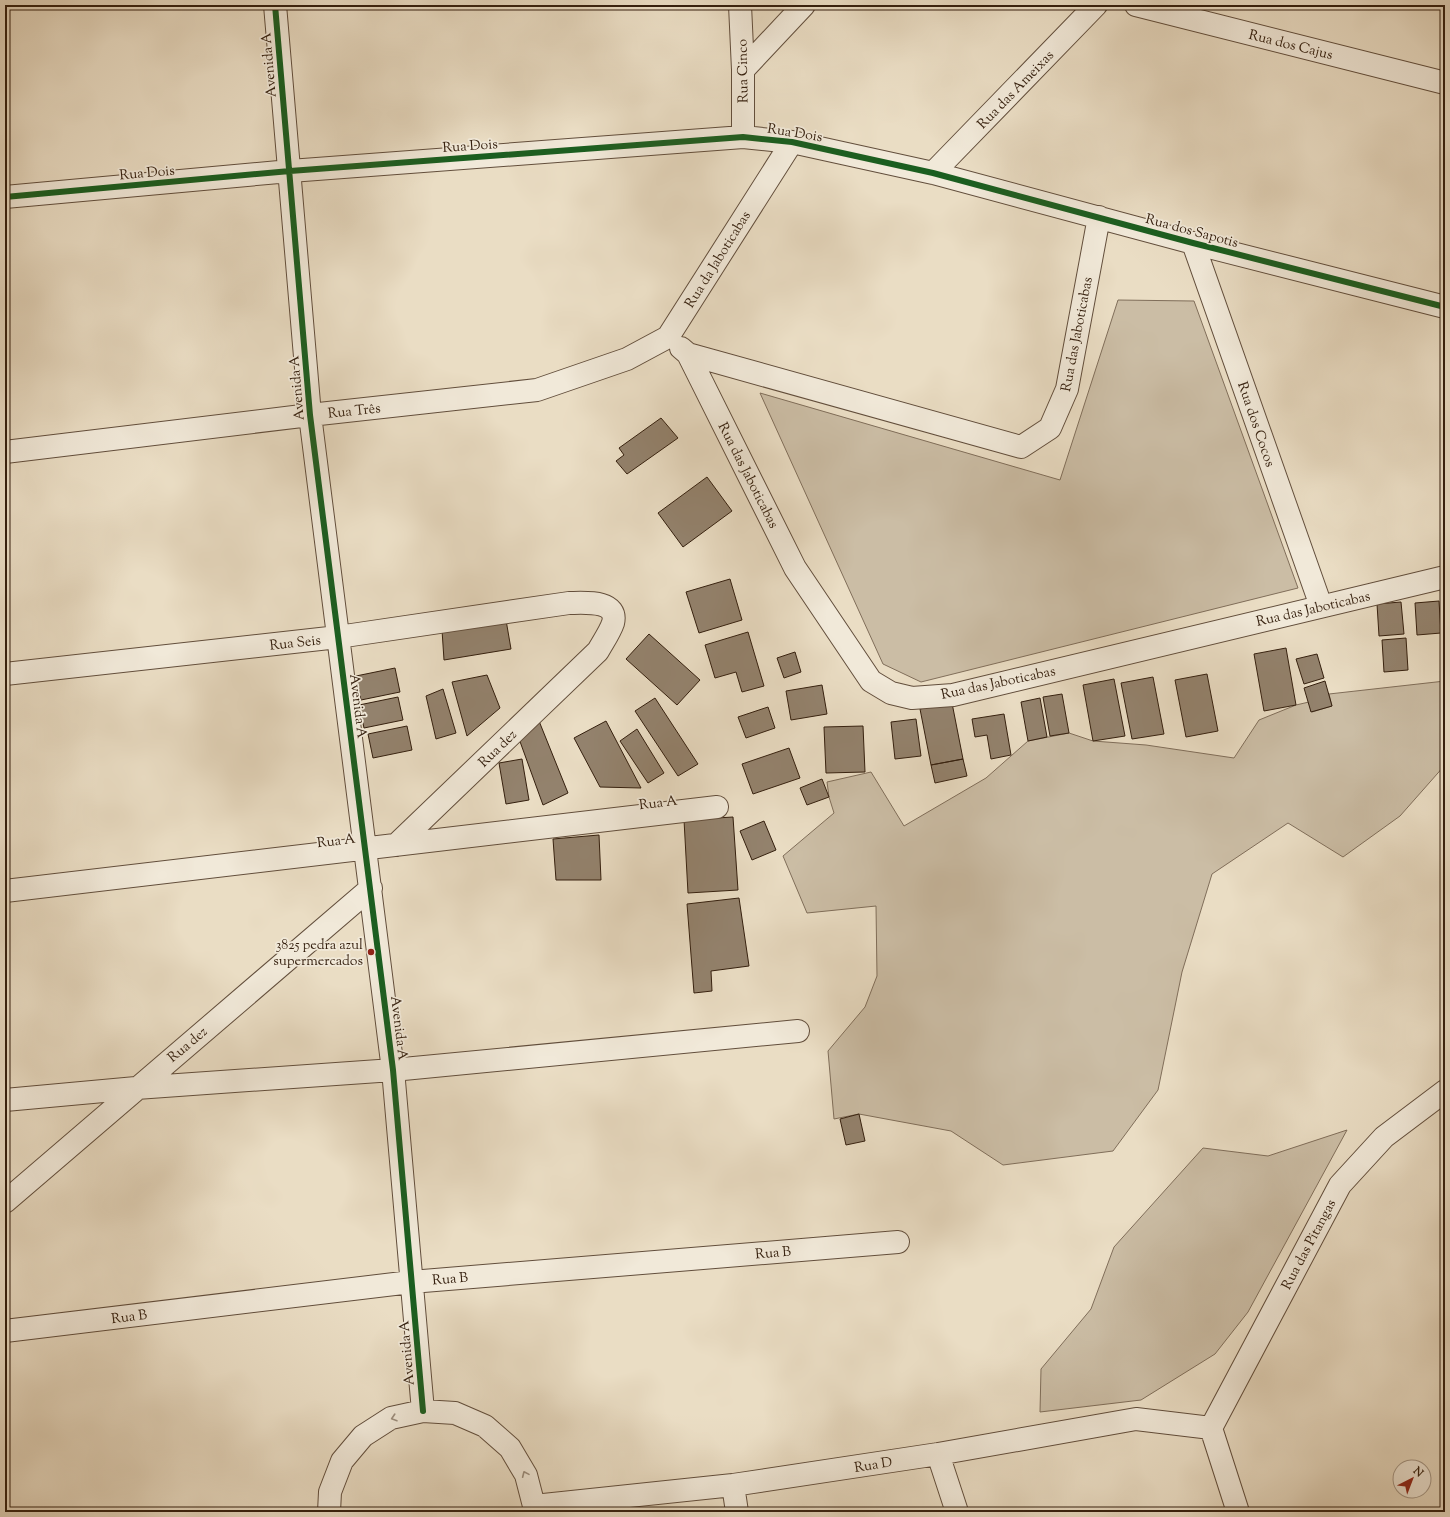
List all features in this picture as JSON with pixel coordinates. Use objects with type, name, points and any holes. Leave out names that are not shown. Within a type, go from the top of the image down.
[{"type":"street","name":"Avenida A","points":[[275,5],[310,415],[393,1070],[423,1411]]},
{"type":"street","name":"Rua Cinco","points":[[740,5],[743,137]]},
{"type":"street","points":[[742,70],[804,5]]},
{"type":"street","name":"Rua das Ameixas","points":[[934,173],[1096,5]]},
{"type":"street","name":"Rua dos Cajus","points":[[1136,5],[1445,82]]},
{"type":"street","name":"Rua Dois","points":[[5,197],[290,171],[743,137],[792,142],[934,173]]},
{"type":"street","name":"Rua da Jaboticabas","points":[[627,359],[668,336],[792,142]]},
{"type":"street","name":"Rua dos Sapotis","points":[[934,173],[1445,307]]},
{"type":"street","name":"Rua das Jaboticabas","points":[[688,354],[1020,447],[1050,428],[1067,389],[1099,217]]},
{"type":"street","name":"Rua dos Cocos","points":[[1193,242],[1321,606]]},
{"type":"street","name":"Rua das Jaboticabas","points":[[668,336],[688,354],[795,568],[871,681],[891,693],[912,698],[953,695],[1445,577]]},
{"type":"street","name":"Rua Três","points":[[5,452],[310,415],[537,390],[627,359]]},
{"type":"street","name":"Rua Seis","points":[[5,674],[338,637],[569,603],[590,602],[601,604],[608,608],[612,613],[613,622],[598,651]]},
{"type":"street","name":"Rua dez","points":[[396,845],[598,651]]},
{"type":"street","name":"Rua A","points":[[5,891],[717,807]]},
{"type":"street","name":"Rua dez","points":[[5,1202],[370,888]]},
{"type":"street","points":[[5,1100],[136,1088],[393,1070],[798,1031]]},
{"type":"street","name":"Rua das Pitangas","points":[[1211,1428],[1340,1185],[1384,1136],[1445,1091]]},
{"type":"street","name":"Rua B","points":[[5,1331],[411,1282],[898,1242]]},
{"type":"street","name":"Rua D","points":[[329,1512],[330,1492],[342,1461],[363,1436],[391,1418],[423,1411],[455,1413],[485,1426],[510,1448],[526,1475],[534,1509],[733,1485],[938,1454],[1136,1419],[1211,1428]]},
{"type":"street","points":[[1211,1428],[1238,1512]]},
{"type":"street","points":[[938,1454],[957,1512]]},
{"type":"street","points":[[733,1485],[737,1512]]},
{"type":"shaded area","points":[[1118,300],[1194,301],[1298,588],[921,682],[883,664],[760,393],[1060,480]]},
{"type":"shaded area","points":[[1445,681],[1445,765],[1400,816],[1343,857],[1288,823],[1212,874],[1182,972],[1158,1090],[1113,1151],[1003,1165],[951,1131],[859,1114],[834,1119],[828,1051],[865,1007],[877,976],[876,906],[807,913],[783,856],[834,813],[829,797],[827,782],[871,772],[904,826],[986,778],[1028,741],[1069,733],[1093,741],[1146,745],[1234,758],[1259,720],[1296,705],[1309,702],[1312,712],[1332,706],[1329,694]]},
{"type":"shaded area","points":[[1347,1130],[1248,1312],[1215,1354],[1141,1400],[1040,1412],[1041,1369],[1091,1309],[1114,1247],[1203,1148],[1268,1156]]},
{"type":"building","points":[[661,418],[678,438],[627,474],[616,461],[624,455],[619,448]]},
{"type":"building","points":[[707,477],[732,511],[683,547],[658,513]]},
{"type":"building","points":[[730,579],[742,620],[699,633],[686,592]]},
{"type":"building","points":[[1439,601],[1441,633],[1417,635],[1415,603]]},
{"type":"building","points":[[1401,602],[1404,634],[1379,636],[1377,604]]},
{"type":"building","points":[[506,620],[511,649],[444,660],[442,630]]},
{"type":"building","points":[[748,632],[764,686],[742,692],[736,672],[715,678],[705,645]]},
{"type":"building","points":[[649,634],[700,680],[677,705],[626,659]]},
{"type":"building","points":[[1406,638],[1408,670],[1384,672],[1382,640]]},
{"type":"building","points":[[1286,648],[1296,705],[1264,711],[1254,654]]},
{"type":"building","points":[[795,652],[801,672],[784,678],[777,658]]},
{"type":"building","points":[[1317,654],[1324,678],[1304,684],[1296,659]]},
{"type":"building","points":[[395,668],[400,692],[361,700],[356,676]]},
{"type":"building","points":[[1207,674],[1218,731],[1186,737],[1175,680]]},
{"type":"building","points":[[487,675],[500,708],[467,736],[452,682]]},
{"type":"building","points":[[1153,677],[1164,734],[1132,739],[1121,683]]},
{"type":"building","points":[[1114,679],[1125,736],[1093,741],[1083,685]]},
{"type":"building","points":[[1325,681],[1332,706],[1311,712],[1304,688]]},
{"type":"building","points":[[822,685],[827,714],[791,720],[786,691]]},
{"type":"building","points":[[443,689],[456,733],[436,739],[426,696]]},
{"type":"building","points":[[1062,694],[1069,733],[1050,736],[1043,697]]},
{"type":"building","points":[[398,697],[403,720],[364,728],[359,705]]},
{"type":"building","points":[[655,698],[698,764],[678,776],[635,711]]},
{"type":"building","points":[[1040,698],[1047,737],[1028,741],[1021,702]]},
{"type":"building","points":[[952,703],[963,759],[931,765],[920,709]]},
{"type":"building","points":[[768,707],[775,728],[746,738],[738,717]]},
{"type":"building","points":[[1004,714],[1011,755],[991,759],[987,735],[975,737],[972,719]]},
{"type":"building","points":[[916,719],[921,756],[895,759],[891,722]]},
{"type":"building","points":[[539,721],[568,793],[543,805],[518,736]]},
{"type":"building","points":[[606,721],[641,788],[600,787],[574,738]]},
{"type":"building","points":[[407,726],[412,750],[373,758],[368,734]]},
{"type":"building","points":[[863,726],[865,772],[826,773],[824,727]]},
{"type":"building","points":[[637,729],[664,773],[648,783],[620,741]]},
{"type":"building","points":[[789,748],[800,778],[753,794],[742,764]]},
{"type":"building","points":[[522,759],[529,800],[506,804],[499,763]]},
{"type":"building","points":[[963,759],[967,776],[935,783],[931,765]]},
{"type":"building","points":[[822,779],[829,797],[807,805],[800,788]]},
{"type":"building","points":[[733,817],[738,890],[688,893],[684,820]]},
{"type":"building","points":[[764,821],[776,850],[752,860],[740,831]]},
{"type":"building","points":[[599,835],[601,880],[556,880],[553,839]]},
{"type":"building","points":[[739,898],[749,966],[711,971],[712,991],[694,993],[687,904]]},
{"type":"building","points":[[859,1114],[865,1141],[846,1145],[840,1119]]},
{"type":"cycle path","points":[[275,5],[310,415],[393,1070],[423,1411]]},
{"type":"cycle path","points":[[5,197],[290,171],[743,137],[792,142],[933,173],[1193,243],[1445,307]]},
{"type":"place","name":"3825 pedra azul supermercados","points":[[371,952]]}]
